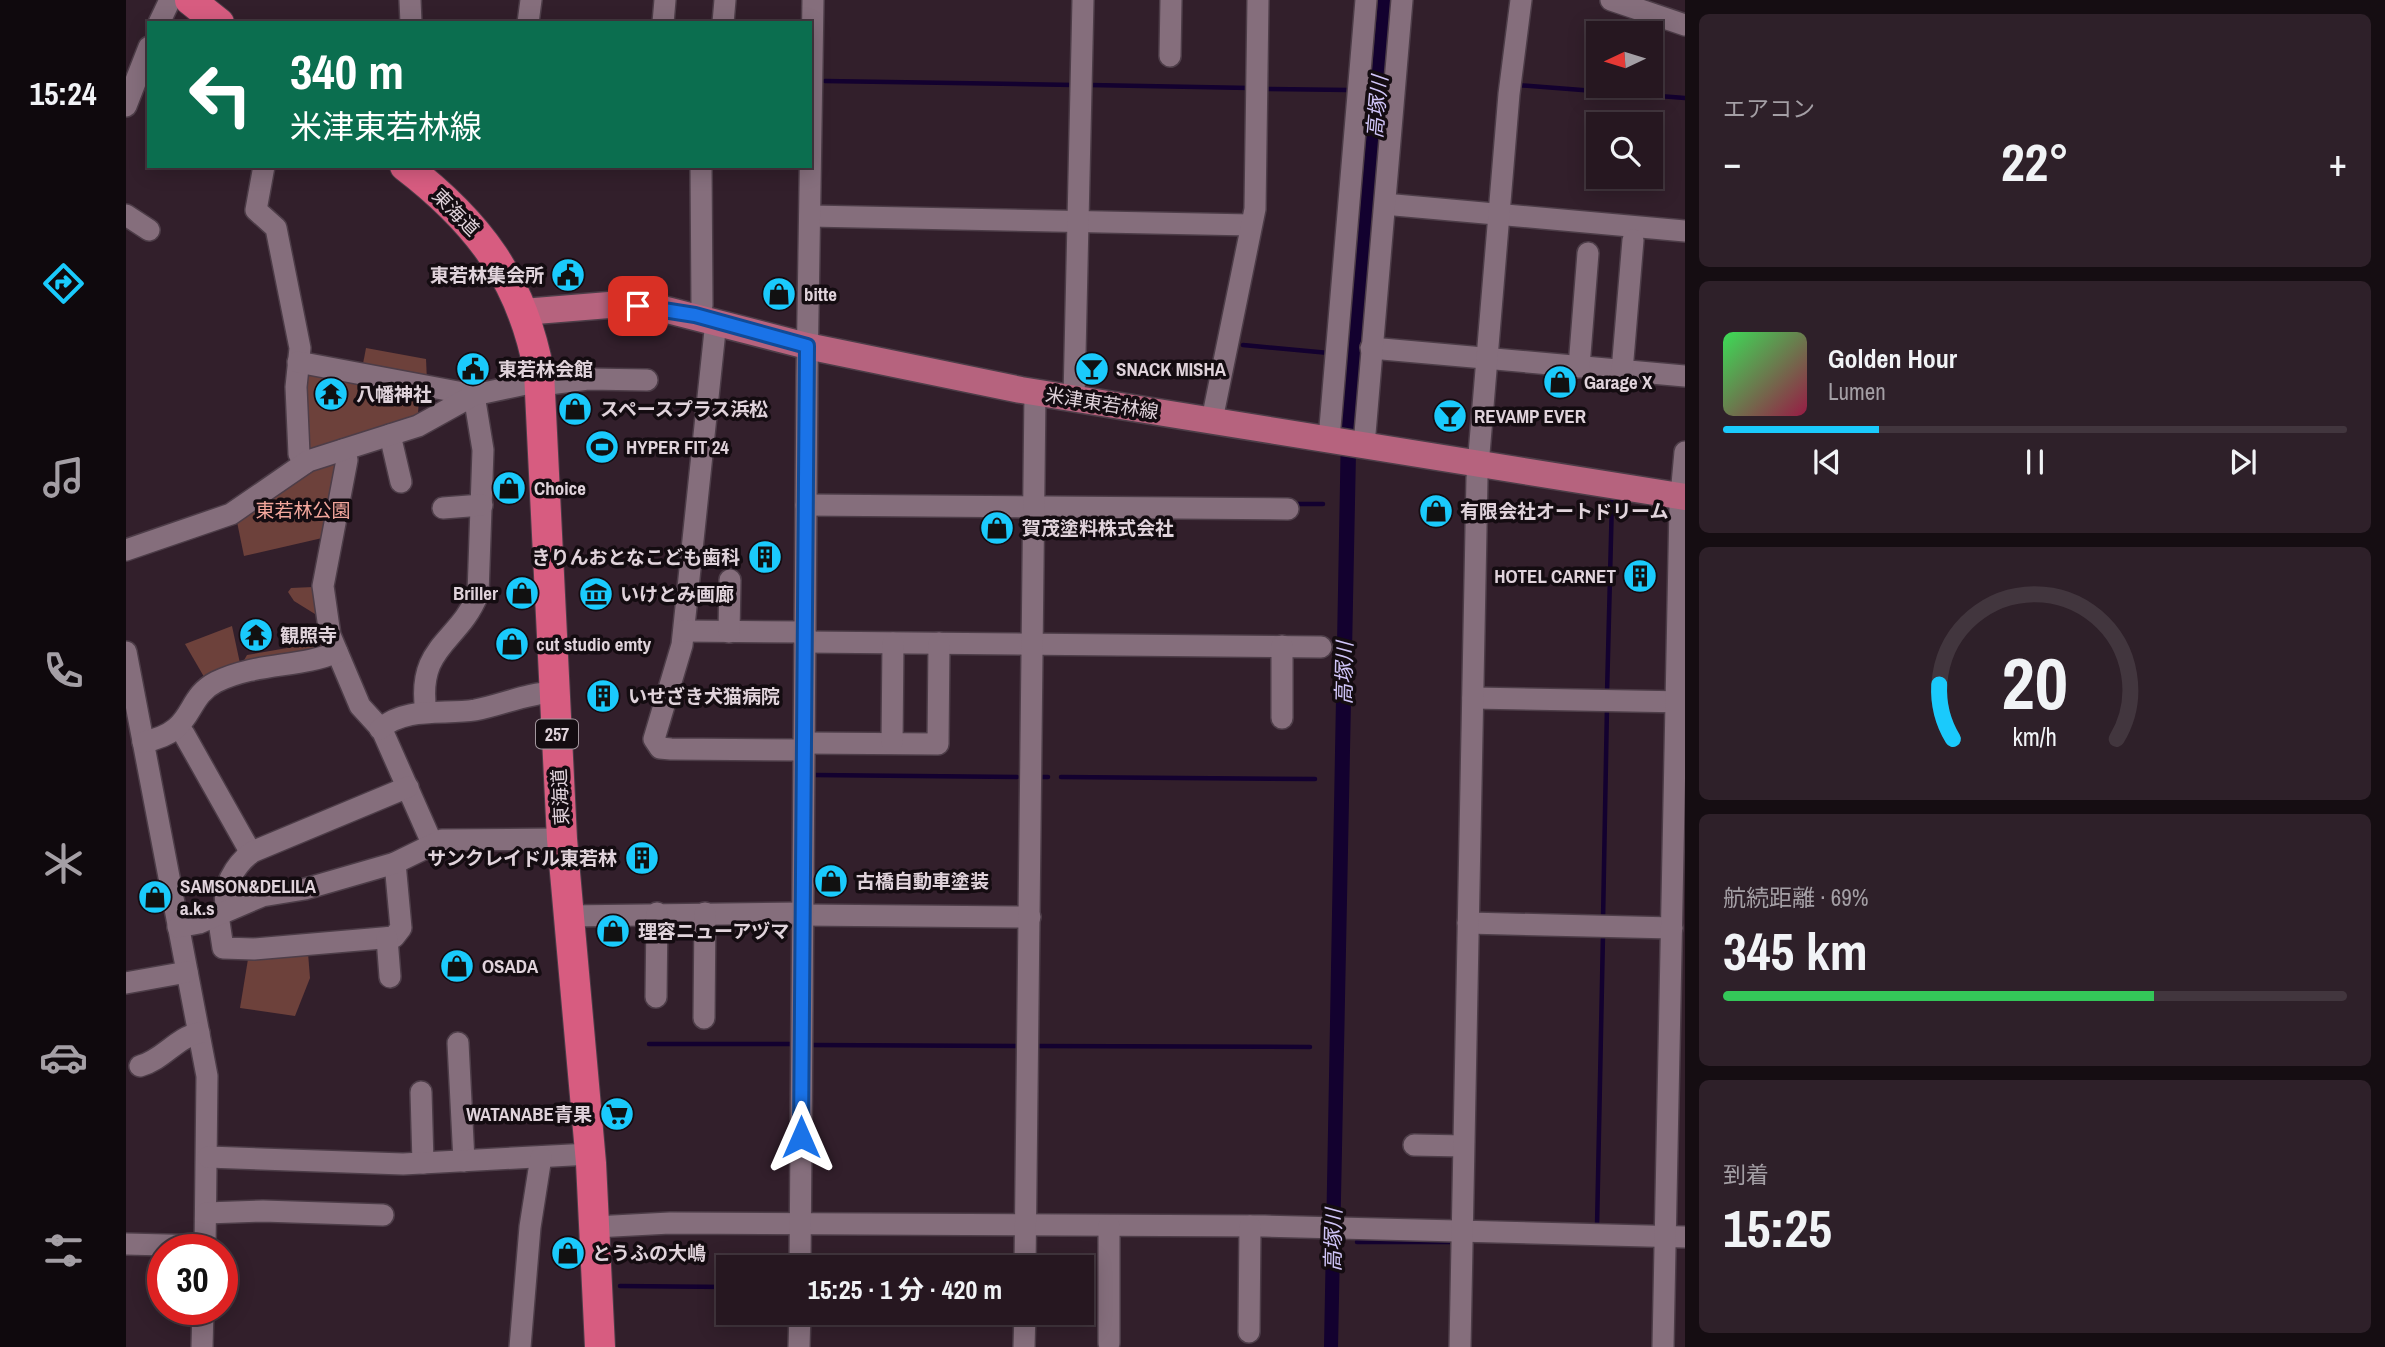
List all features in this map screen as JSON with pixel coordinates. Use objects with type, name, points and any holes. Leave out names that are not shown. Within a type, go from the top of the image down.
[{"type":"highway","points":[[190,0],[216,21]]},
{"type":"highway","name":"東海道","points":[[408,168],[446,198],[473,227],[501,267],[523,312],[540,383],[562,839],[590,1154],[600,1347]]},
{"type":"main road","name":"米津東若林線","points":[[523,312],[617,305],[653,307],[807,346],[1035,392],[1683,497]]},
{"type":"street","points":[[160,21],[170,0]]},
{"type":"street","points":[[410,0],[411,21]]},
{"type":"street","points":[[528,21],[531,0]]},
{"type":"street","points":[[663,21],[665,0]]},
{"type":"street","points":[[723,21],[725,0]]},
{"type":"street","points":[[812,40],[813,0]]},
{"type":"street","points":[[1074,398],[1083,0]]},
{"type":"street","points":[[1170,56],[1171,0]]},
{"type":"street","points":[[1212,420],[1255,209],[1258,0]]},
{"type":"street","points":[[1347,442],[1366,0]]},
{"type":"street","points":[[1347,442],[1371,348],[1402,0]]},
{"type":"street","points":[[1460,1347],[1478,463],[1499,214],[1521,0]]},
{"type":"street","points":[[1611,0],[1685,25]]},
{"type":"street","points":[[126,106],[147,52]]},
{"type":"street","points":[[264,168],[256,210],[276,228],[300,348],[296,387],[299,454],[305,463]]},
{"type":"street","points":[[701,168],[702,305],[708,319],[684,631],[654,739],[660,748],[939,744],[939,643]]},
{"type":"street","points":[[800,1255],[810,168]]},
{"type":"street","points":[[1395,205],[1685,230]]},
{"type":"street","points":[[126,215],[149,230]]},
{"type":"street","points":[[810,216],[1251,225]]},
{"type":"street","points":[[1622,371],[1633,240]]},
{"type":"street","points":[[1579,367],[1588,253]]},
{"type":"street","points":[[1371,348],[1685,376]]},
{"type":"street","points":[[298,362],[474,395]]},
{"type":"street","points":[[126,550],[231,514],[305,463],[418,426],[474,395],[540,383],[588,379],[647,380]]},
{"type":"street","points":[[1025,1255],[1035,392]]},
{"type":"street","points":[[426,712],[426,680],[431,658],[471,609],[478,594],[483,450],[474,395]]},
{"type":"street","points":[[390,435],[401,482]]},
{"type":"street","points":[[344,450],[347,460],[323,586],[330,635],[360,706],[380,729],[432,843]]},
{"type":"street","points":[[1663,1347],[1675,1237],[1678,978],[1672,928],[1681,702],[1685,452]]},
{"type":"street","points":[[443,508],[482,505]]},
{"type":"street","points":[[806,505],[1288,509]]},
{"type":"street","points":[[729,632],[730,580]]},
{"type":"street","points":[[684,631],[892,643],[1321,647]]},
{"type":"street","points":[[892,643],[892,743]]},
{"type":"street","points":[[1282,646],[1282,718]]},
{"type":"street","points":[[126,652],[138,748],[178,927],[207,1076],[205,1234]]},
{"type":"street","points":[[138,748],[177,729],[214,683],[261,666],[324,658],[337,652]]},
{"type":"street","points":[[380,729],[385,724],[426,712],[475,710],[540,692],[555,692]]},
{"type":"street","points":[[1473,698],[1681,702]]},
{"type":"street","points":[[177,729],[184,734],[251,853]]},
{"type":"street","points":[[395,863],[401,928],[394,937],[254,949],[223,948],[223,912],[227,886],[240,863],[251,853],[408,787]]},
{"type":"street","points":[[178,927],[262,896],[305,889],[395,863],[432,843],[447,839],[562,839]]},
{"type":"street","points":[[656,997],[657,913]]},
{"type":"street","points":[[567,916],[705,913],[1030,917]]},
{"type":"street","points":[[704,1018],[705,913]]},
{"type":"street","points":[[1468,923],[1672,928]]},
{"type":"street","points":[[387,938],[390,977]]},
{"type":"street","points":[[126,983],[187,972]]},
{"type":"street","points":[[140,1066],[160,1058],[189,1035],[199,1033]]},
{"type":"street","points":[[458,1043],[464,1161]]},
{"type":"street","points":[[421,1092],[423,1163]]},
{"type":"street","points":[[1414,1145],[1464,1146]]},
{"type":"street","points":[[208,1157],[423,1163],[590,1154]]},
{"type":"street","points":[[520,1347],[530,1227],[541,1157]]},
{"type":"street","points":[[206,1213],[263,1211],[383,1215]]},
{"type":"street","points":[[595,1227],[670,1223],[1250,1226],[1675,1237]]},
{"type":"street","points":[[1109,1226],[1109,1343]]},
{"type":"street","points":[[1249,1332],[1250,1226]]},
{"type":"street","points":[[126,1244],[147,1245]]},
{"type":"street","points":[[202,1347],[203,1325]]},
{"type":"street","points":[[799,1347],[800,1325]]},
{"type":"street","points":[[1024,1347],[1025,1325]]},
{"type":"green space","points":[[366,348],[426,359],[427,381],[362,369]]},
{"type":"green space","points":[[305,374],[419,395],[418,415],[311,450],[307,448]]},
{"type":"green space","name":"東若林公園","points":[[340,457],[331,536],[244,556],[236,517],[311,466]]},
{"type":"green space","points":[[313,587],[319,613],[315,614],[294,601],[288,592],[291,588]]},
{"type":"green space","points":[[232,626],[241,668],[207,682],[185,644]]},
{"type":"green space","points":[[313,628],[320,628],[323,649],[243,662],[247,655],[310,644]]},
{"type":"green space","points":[[249,953],[308,953],[310,978],[295,1016],[240,1008]]},
{"type":"water","name":"高塚川","points":[[1378,0],[1394,0],[1356,452],[1338,1347],[1324,1347],[1341,429]]},
{"type":"waterway","points":[[825,81],[1074,85]]},
{"type":"waterway","points":[[1090,85],[1250,88]]},
{"type":"waterway","points":[[1517,85],[1685,98]]},
{"type":"waterway","points":[[1262,89],[1349,90]]},
{"type":"waterway","points":[[1243,345],[1329,353]]},
{"type":"waterway","points":[[1607,694],[1612,499]]},
{"type":"waterway","points":[[1294,504],[1323,504]]},
{"type":"waterway","points":[[1603,921],[1607,706]]},
{"type":"waterway","points":[[814,775],[1017,777]]},
{"type":"waterway","points":[[1038,777],[1048,777]]},
{"type":"waterway","points":[[1061,777],[1315,779]]},
{"type":"waterway","points":[[1597,1228],[1603,934]]},
{"type":"waterway","points":[[649,1044],[794,1044]]},
{"type":"waterway","points":[[810,1045],[1016,1046]]},
{"type":"waterway","points":[[1036,1046],[1310,1047]]},
{"type":"waterway","points":[[1357,1242],[1455,1242]]},
{"type":"waterway","points":[[620,1286],[716,1287]]},
{"type":"place","name":"東若林集会所","points":[[568,275]]},
{"type":"place","name":"bitte","points":[[779,294]]},
{"type":"place","name":"東若林会館","points":[[473,369]]},
{"type":"place","name":"SNACK MISHA","points":[[1092,369]]},
{"type":"place","name":"Garage X","points":[[1560,382]]},
{"type":"place","name":"八幡神社","points":[[331,394]]},
{"type":"place","name":"スペースプラス浜松","points":[[575,409]]},
{"type":"place","name":"REVAMP EVER","points":[[1450,416]]},
{"type":"place","name":"HYPER FIT 24","points":[[602,447]]},
{"type":"place","name":"Choice","points":[[509,488]]},
{"type":"place","name":"有限会社オートドリーム","points":[[1436,511]]},
{"type":"place","name":"賀茂塗料株式会社","points":[[997,528]]},
{"type":"place","name":"きりんおとなこども歯科","points":[[765,557]]},
{"type":"place","name":"HOTEL CARNET","points":[[1640,576]]},
{"type":"place","name":"Briller","points":[[522,593]]},
{"type":"place","name":"いけとみ画廊","points":[[596,594]]},
{"type":"place","name":"観照寺","points":[[256,635]]},
{"type":"place","name":"cut studio emty","points":[[512,644]]},
{"type":"place","name":"いせざき犬猫病院","points":[[603,696]]},
{"type":"place","name":"サンクレイドル東若林","points":[[642,858]]},
{"type":"place","name":"古橋自動車塗装","points":[[831,881]]},
{"type":"place","name":"SAMSON&DELILA a.k.s","points":[[155,897]]},
{"type":"place","name":"理容ニューアヅマ","points":[[613,931]]},
{"type":"place","name":"OSADA","points":[[457,966]]},
{"type":"place","name":"WATANABE青果","points":[[617,1114]]},
{"type":"place","name":"とうふの大嶋","points":[[568,1253]]},
{"type":"route","points":[[638,306],[695,315],[807,346],[801,1137]]}]
